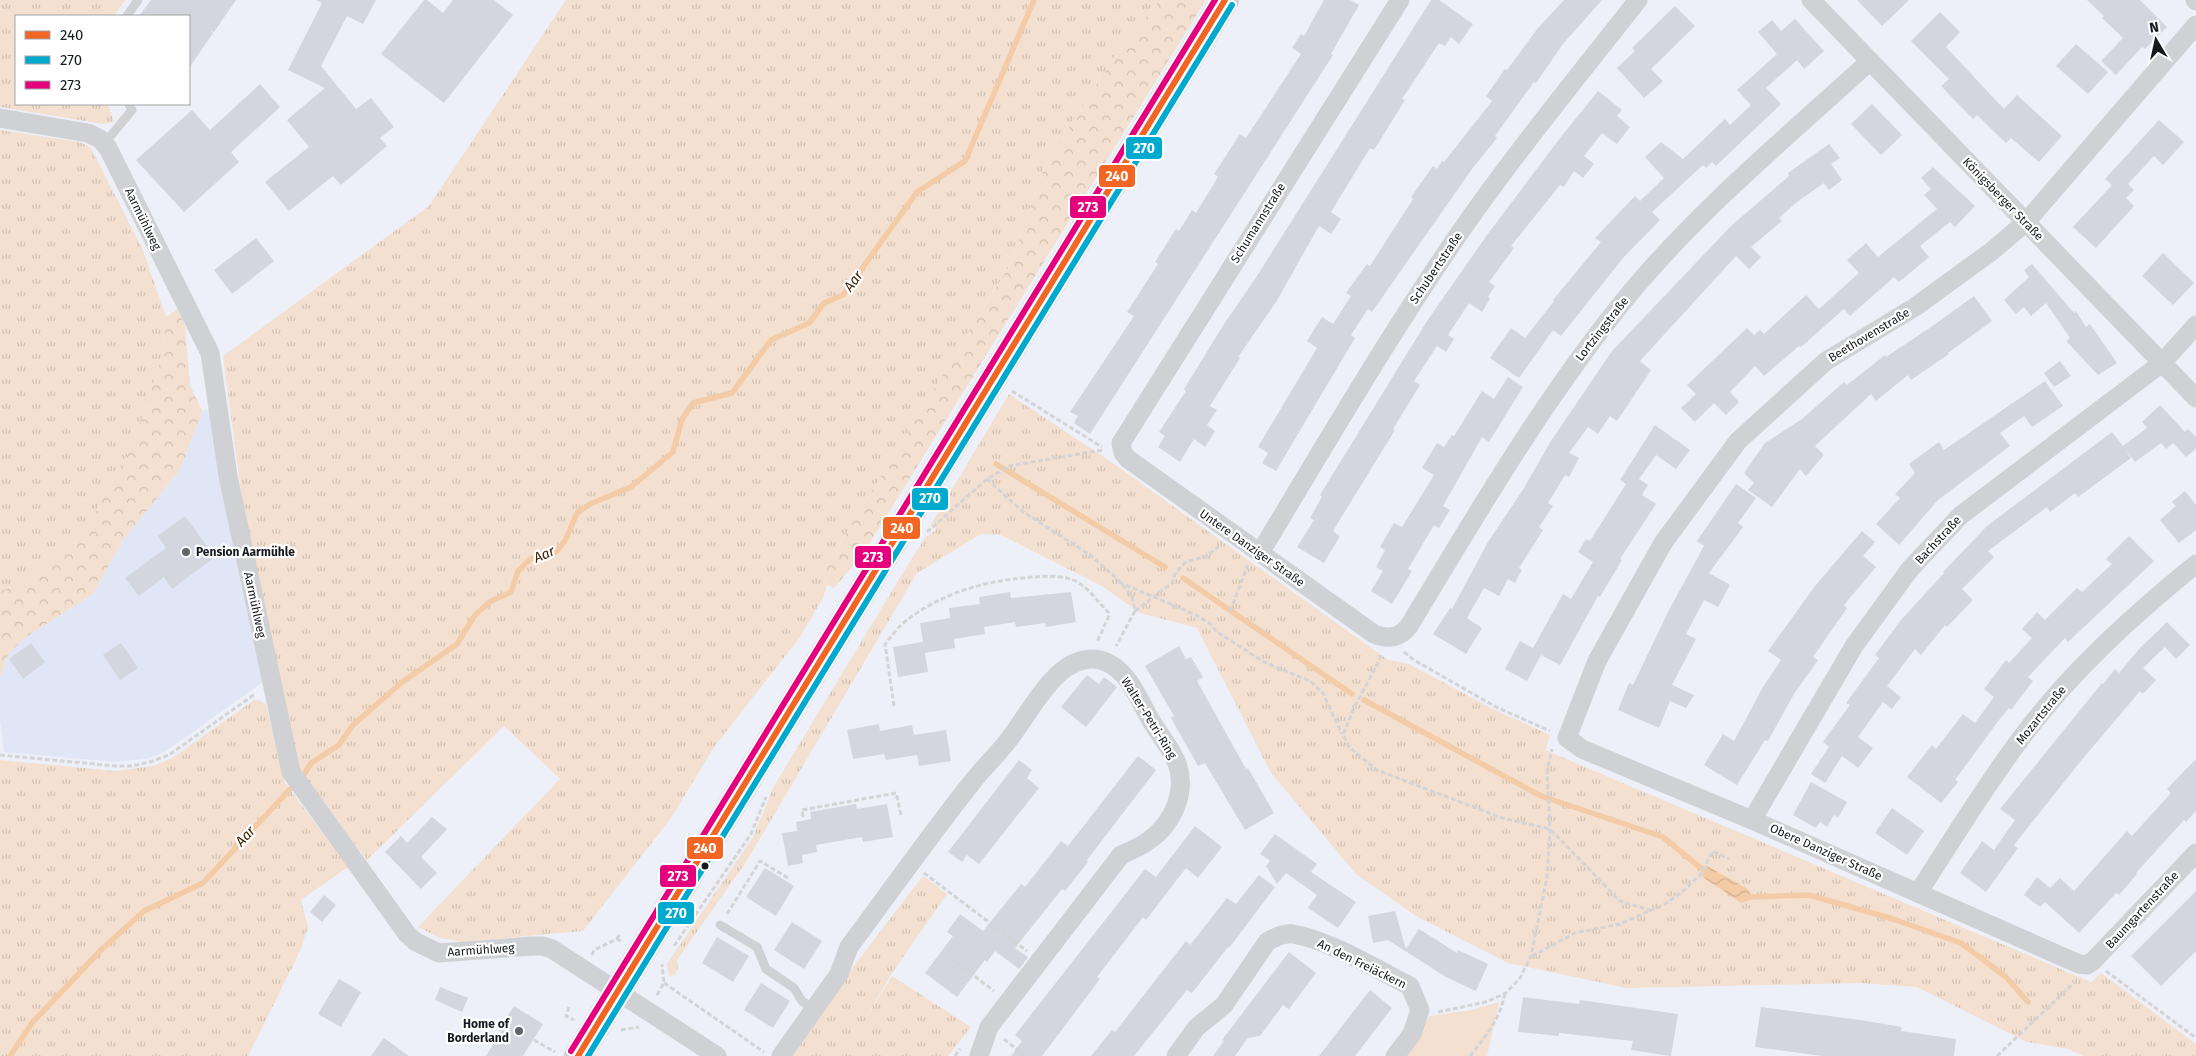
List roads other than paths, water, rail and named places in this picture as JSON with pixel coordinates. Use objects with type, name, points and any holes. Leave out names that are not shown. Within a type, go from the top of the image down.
[{"type":"main road","points":[[566,1054],[617,991],[1225,0]]},
{"type":"street","name":"Schumannstraße","points":[[1121,449],[1124,438],[1400,0]]},
{"type":"street","name":"Schubertstraße","points":[[1260,553],[1389,338],[1456,239],[1525,144],[1638,0]]},
{"type":"street","name":"Königsberger Straße","points":[[1811,0],[2196,398]]},
{"type":"street","name":"Beethovenstraße","points":[[1562,736],[1597,661],[1663,543],[1738,441],[1826,361],[1915,307],[1992,251],[2026,222],[2196,25]]},
{"type":"street","name":"Lortzingstraße","points":[[1385,637],[1403,634],[1409,626],[1515,450],[1574,364],[1631,292],[1704,213],[1870,61]]},
{"type":"street","points":[[0,118],[88,133],[100,138],[104,144]]},
{"type":"street","name":"Aarmühlweg","points":[[104,144],[210,353],[228,476],[291,772],[407,934],[416,942],[440,953],[449,954],[543,946],[584,968],[717,1056]]},
{"type":"street","name":"Bachstraße","points":[[1752,820],[1854,646],[1910,569],[1961,515],[2162,363],[2196,325]]},
{"type":"street","name":"Untere Danziger Straße","points":[[1121,449],[1128,459],[1230,532],[1385,637]]},
{"type":"street","name":"Mozartstraße","points":[[1918,893],[2019,741],[2063,688],[2142,608],[2196,564]]},
{"type":"street","name":"Walter-Petri-Ring","points":[[813,1009],[839,974],[849,947],[974,780],[1009,740],[1055,678],[1067,667],[1089,658],[1099,659],[1108,662],[1128,681],[1176,761],[1180,780],[1180,797],[1173,816],[1161,830],[1148,842],[1121,855],[988,1027],[979,1056]]},
{"type":"street","name":"Obere Danziger Straße","points":[[1562,736],[1582,749],[1752,820],[2079,964],[2090,963]]},
{"type":"street","name":"Baumgartenstraße","points":[[2090,963],[2196,852]]},
{"type":"street","name":"An den Freiäckern","points":[[1176,1056],[1196,1028],[1224,1005],[1267,942],[1278,936],[1292,934],[1326,945],[1410,986],[1420,1010],[1412,1034],[1395,1056]]},
{"type":"street","points":[[781,1056],[813,1009]]},
{"type":"lane","points":[[128,15],[138,0]]},
{"type":"lane","points":[[104,144],[132,110],[130,105]]},
{"type":"lane","points":[[720,925],[757,947],[766,969],[794,988],[802,1001],[813,1009]]},
{"type":"water","points":[[1707,866],[1748,889],[1752,897],[1750,900],[1741,903],[1701,876]]},
{"type":"waterway","name":"Aar","points":[[10,1056],[32,1023],[101,950],[144,911],[203,883],[305,773],[311,763],[339,745],[352,726],[401,683],[457,644],[475,615],[491,601],[511,592],[518,571],[530,559],[556,552],[565,541],[577,513],[590,504],[631,487],[673,452],[682,419],[693,403],[732,393],[771,340],[809,323],[824,303],[843,295],[917,192],[965,161],[1034,0]]},
{"type":"waterway","points":[[996,464],[1165,567]]},
{"type":"waterway","points":[[1183,578],[1352,694]]},
{"type":"waterway","points":[[1364,700],[1541,796],[1663,837],[1702,869]]},
{"type":"waterway","points":[[1752,897],[1809,895],[1893,919],[1961,943],[2006,977],[2028,1002]]},
{"type":"place","name":"Pension Aarmühle","points":[[186,552]]},
{"type":"place","name":"Home of Borderland","points":[[519,1031]]}]
